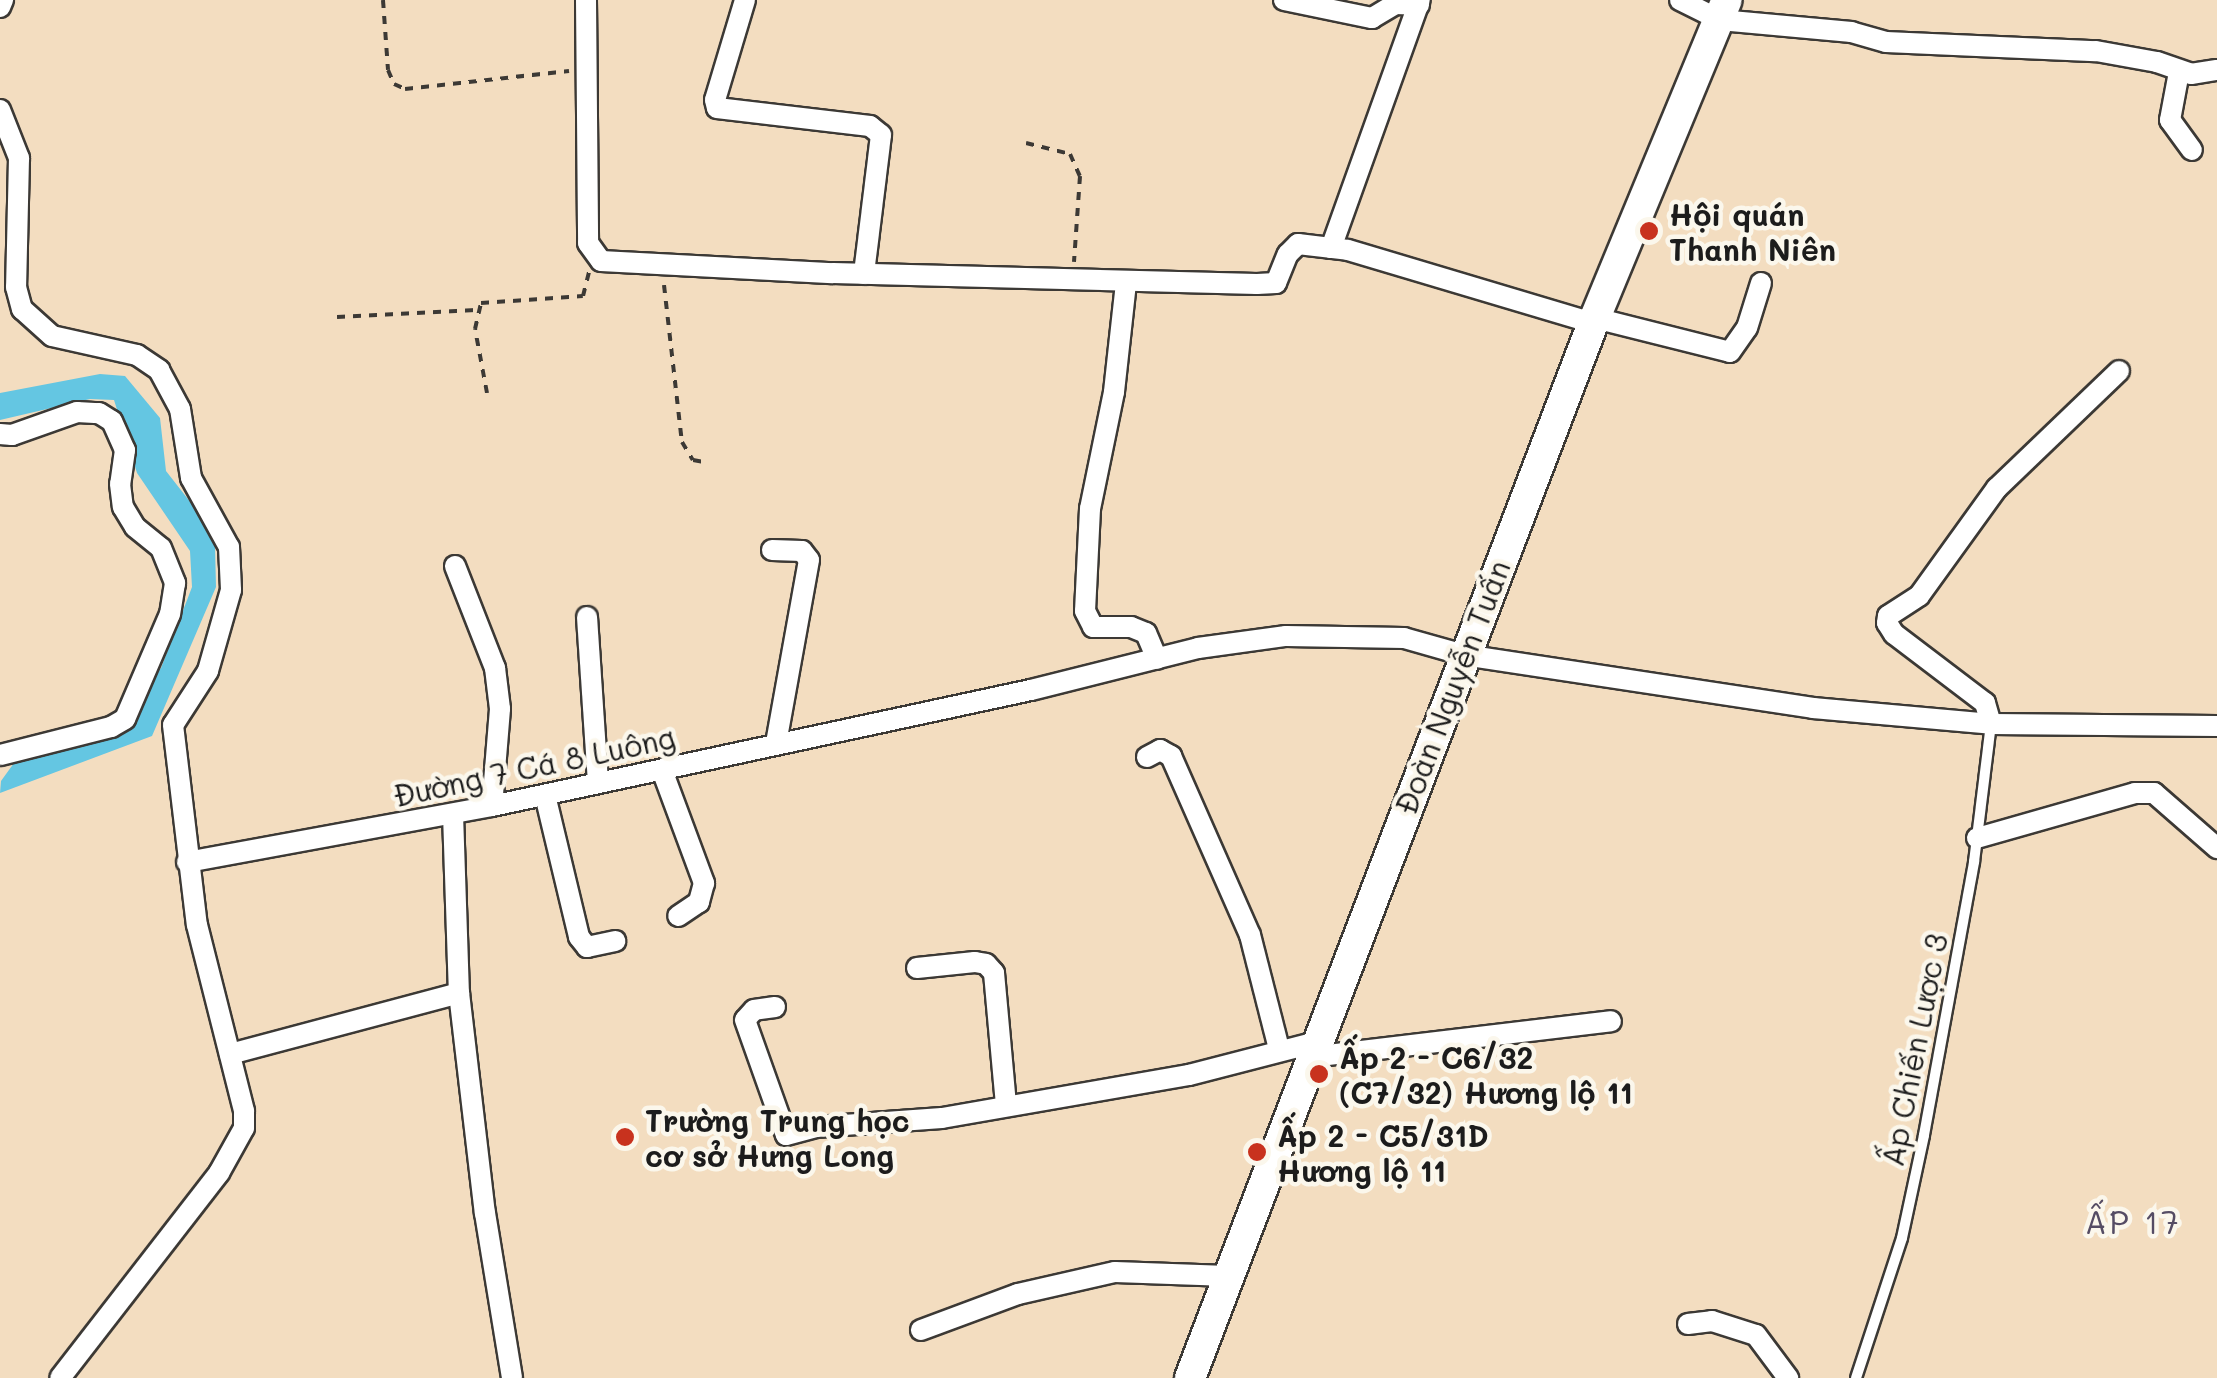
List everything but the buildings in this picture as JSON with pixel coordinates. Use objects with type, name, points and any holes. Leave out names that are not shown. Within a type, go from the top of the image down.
[{"type":"main road","name":"Đoàn Nguyễn Tuấn","points":[[1190,1378],[1594,320],[1723,10]]},
{"type":"street","points":[[586,0],[588,242],[592,253],[612,263],[1072,282],[1276,282],[1288,254],[1298,244],[1331,248],[1594,320],[1730,352],[1748,328],[1761,283]]},
{"type":"street","points":[[744,0],[715,100],[717,108],[870,126],[881,135],[864,274]]},
{"type":"street","points":[[1284,0],[1372,18],[1395,4],[1419,2],[1331,248]]},
{"type":"street","points":[[1680,0],[1886,42],[1969,42],[2060,52],[2096,51],[2157,62],[2179,72],[2217,70]]},
{"type":"street","points":[[2179,72],[2170,120],[2192,150]]},
{"type":"street","points":[[0,110],[19,158],[16,286],[22,309],[52,336],[137,355],[159,370],[180,410],[190,478],[229,547],[231,590],[208,671],[173,725],[197,925],[244,1110],[244,1128],[235,1151],[60,1378]]},
{"type":"street","points":[[1126,283],[1119,359],[1090,509],[1085,611],[1093,628],[1130,627],[1146,632],[1156,659]]},
{"type":"street","points":[[1991,724],[1985,703],[1894,634],[1887,624],[1888,616],[1919,596],[1997,488],[2119,371]]},
{"type":"street","points":[[0,434],[12,435],[77,412],[99,413],[112,421],[125,450],[120,484],[123,507],[135,526],[162,548],[176,583],[170,614],[124,718],[111,727],[0,755]]},
{"type":"street","points":[[772,550],[802,551],[808,560],[776,744]]},
{"type":"street","points":[[454,566],[495,668],[500,710],[492,806]]},
{"type":"street","points":[[587,616],[598,784]]},
{"type":"street","name":"Đường 7 Cá 8 Luông","points":[[188,862],[454,814],[1156,659],[1286,636],[1351,634],[1404,638],[1464,656],[1813,708],[1991,724],[2217,726]]},
{"type":"street","points":[[1147,758],[1160,750],[1171,756],[1250,936],[1278,1049]]},
{"type":"street","points":[[662,770],[704,884],[699,902],[678,916]]},
{"type":"street","points":[[1978,838],[2135,793],[2154,792],[2217,848]]},
{"type":"street","points":[[545,795],[579,937],[587,946],[615,941]]},
{"type":"street","points":[[454,814],[459,993],[485,1214],[512,1378]]},
{"type":"street","points":[[916,968],[976,962],[986,964],[994,972],[1006,1104]]},
{"type":"street","points":[[230,1054],[459,993]]},
{"type":"street","points":[[775,1006],[754,1010],[745,1020],[786,1134],[816,1127],[942,1118],[1006,1104],[1189,1076],[1278,1049],[1314,1049],[1612,1021]]},
{"type":"street","points":[[920,1330],[1018,1294],[1115,1272],[1228,1276]]},
{"type":"street","points":[[1688,1324],[1712,1321],[1756,1335],[1788,1378]]},
{"type":"lane","name":"Ấp Chiến Lược 3","points":[[1856,1378],[1902,1238],[1978,838],[1991,724]]},
{"type":"path","points":[[384,0],[388,70],[394,84],[406,89],[584,69]]},
{"type":"path","points":[[1026,143],[1070,154],[1080,176],[1072,282]]},
{"type":"path","points":[[487,393],[475,329],[476,310],[481,303],[584,296],[592,253]]},
{"type":"path","points":[[662,265],[682,442],[693,460],[704,462]]},
{"type":"path","points":[[337,316],[476,310]]},
{"type":"water","points":[[100,374],[125,376],[160,418],[166,471],[202,517],[215,546],[216,587],[152,736],[0,793],[1,781],[14,763],[106,732],[161,668],[192,587],[190,551],[137,473],[114,400],[90,399],[0,420],[0,393]]},
{"type":"place","name":"Hội quán Thanh Niên","points":[[1649,231]]},
{"type":"place","name":"Ấp 2 - C6/32 (C7/32) Hương lộ 11","points":[[1319,1074]]},
{"type":"place","name":"Trường Trung học cơ sở Hưng Long","points":[[625,1137]]},
{"type":"place","name":"Ấp 2 - C5/31D Hương lộ 11","points":[[1257,1152]]},
{"type":"district","name":"ẤP 17","points":[[2133,1221]]}]
